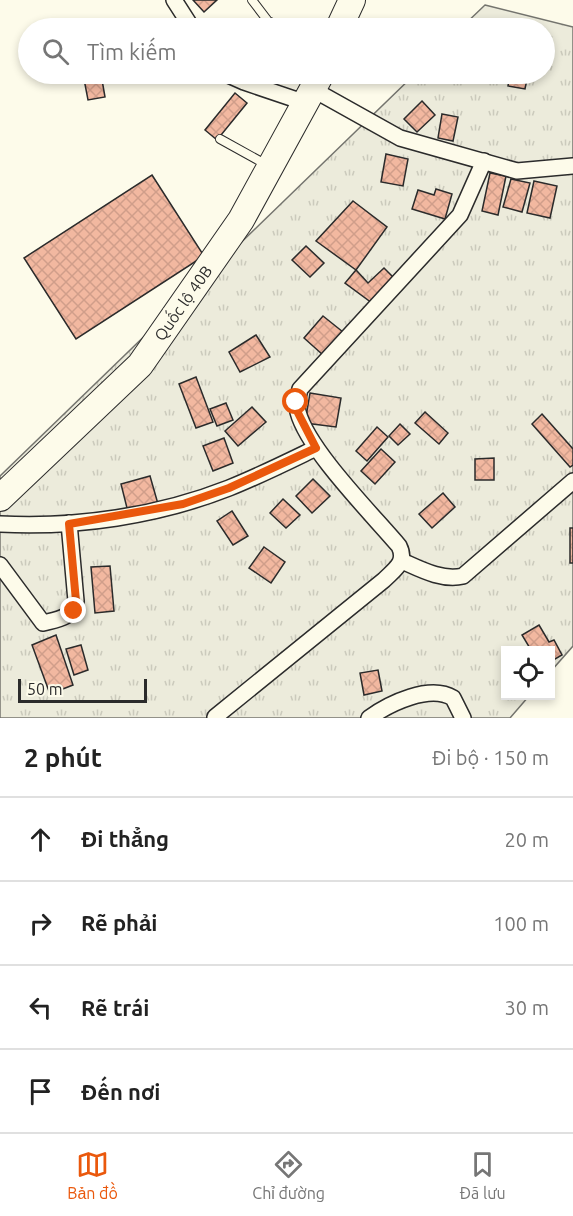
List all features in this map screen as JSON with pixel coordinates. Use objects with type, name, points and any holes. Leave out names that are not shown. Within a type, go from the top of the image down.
[{"type":"highway","points":[[344,18],[352,0]]},
{"type":"highway","name":"Quốc lộ 40B","points":[[0,498],[140,365],[241,220],[314,89]]},
{"type":"street","points":[[174,0],[186,18]]},
{"type":"street","points":[[264,84],[314,89],[400,138],[517,171],[573,166]]},
{"type":"street","points":[[215,717],[384,580],[402,561],[403,554],[399,546],[316,448],[298,413],[296,402],[300,389],[460,215],[483,161]]},
{"type":"street","points":[[0,524],[69,524],[183,504],[229,488],[316,448]]},
{"type":"street","points":[[402,561],[433,574],[448,577],[463,576],[573,481]]},
{"type":"street","points":[[0,565],[43,624],[67,617],[74,611],[76,601],[69,524]]},
{"type":"street","points":[[369,718],[399,703],[435,692],[453,699],[464,718]]},
{"type":"lane","points":[[252,0],[266,18]]},
{"type":"lane","points":[[220,139],[271,167]]},
{"type":"green space","points":[[485,5],[537,18],[471,18]]},
{"type":"green space","points":[[555,22],[573,27],[573,646],[555,666],[555,646],[501,646],[501,700],[526,700],[510,718],[0,718],[0,476],[405,84],[555,84]]},
{"type":"building","points":[[193,0],[217,0],[204,12]]},
{"type":"building","points":[[85,84],[103,84],[105,97],[88,100]]},
{"type":"building","points":[[508,84],[526,84],[525,89],[508,86]]},
{"type":"building","points":[[235,93],[247,103],[217,140],[205,130]]},
{"type":"building","points":[[422,101],[435,115],[417,132],[404,119]]},
{"type":"building","points":[[442,114],[458,117],[453,141],[438,138]]},
{"type":"building","points":[[386,154],[408,159],[403,186],[381,182]]},
{"type":"building","points":[[490,173],[506,176],[498,215],[482,211]]},
{"type":"building","points":[[152,175],[204,256],[76,339],[24,258]]},
{"type":"building","points":[[511,179],[530,183],[522,212],[503,207]]},
{"type":"building","points":[[534,181],[557,186],[550,218],[527,213]]},
{"type":"building","points":[[436,189],[452,194],[445,219],[412,209],[418,190],[434,195]]},
{"type":"building","points":[[353,201],[387,227],[356,270],[316,241]]},
{"type":"building","points":[[306,246],[324,263],[310,277],[292,260]]},
{"type":"building","points":[[384,268],[393,277],[372,303],[345,283],[356,270],[368,283]]},
{"type":"building","points":[[323,316],[343,332],[323,355],[304,338]]},
{"type":"building","points":[[256,335],[270,357],[240,372],[229,352]]},
{"type":"building","points":[[196,377],[213,422],[196,428],[179,384]]},
{"type":"building","points":[[310,393],[341,398],[336,427],[305,423]]},
{"type":"building","points":[[226,403],[233,420],[217,426],[210,409]]},
{"type":"building","points":[[252,407],[266,422],[238,446],[225,431]]},
{"type":"building","points":[[425,412],[448,433],[439,444],[415,423]]},
{"type":"building","points":[[542,414],[573,449],[573,465],[570,467],[532,424]]},
{"type":"building","points":[[400,424],[410,434],[398,445],[389,436]]},
{"type":"building","points":[[377,427],[388,437],[367,461],[356,451]]},
{"type":"building","points":[[224,438],[233,463],[213,471],[203,446]]},
{"type":"building","points":[[381,449],[395,462],[375,484],[361,471]]},
{"type":"building","points":[[494,458],[494,480],[475,480],[475,459]]},
{"type":"building","points":[[150,476],[158,504],[128,512],[121,484]]},
{"type":"building","points":[[313,479],[330,496],[312,513],[296,496]]},
{"type":"building","points":[[443,493],[455,507],[432,528],[419,514]]},
{"type":"building","points":[[283,499],[300,515],[286,528],[270,513]]},
{"type":"building","points":[[232,511],[248,536],[233,545],[217,521]]},
{"type":"building","points":[[570,528],[573,528],[573,563],[570,563]]},
{"type":"building","points":[[264,547],[285,562],[271,583],[249,568]]},
{"type":"building","points":[[110,566],[114,611],[95,613],[91,567]]},
{"type":"building","points":[[539,625],[549,642],[554,640],[562,655],[555,659],[555,646],[529,646],[522,635]]},
{"type":"building","points":[[56,635],[73,685],[50,694],[32,645]]},
{"type":"building","points":[[81,645],[88,670],[74,675],[66,649]]},
{"type":"building","points":[[378,670],[382,691],[364,695],[360,673]]},
{"type":"route","points":[[74,611],[76,601],[69,524],[183,504],[229,488],[316,448],[298,413],[296,402]]}]
